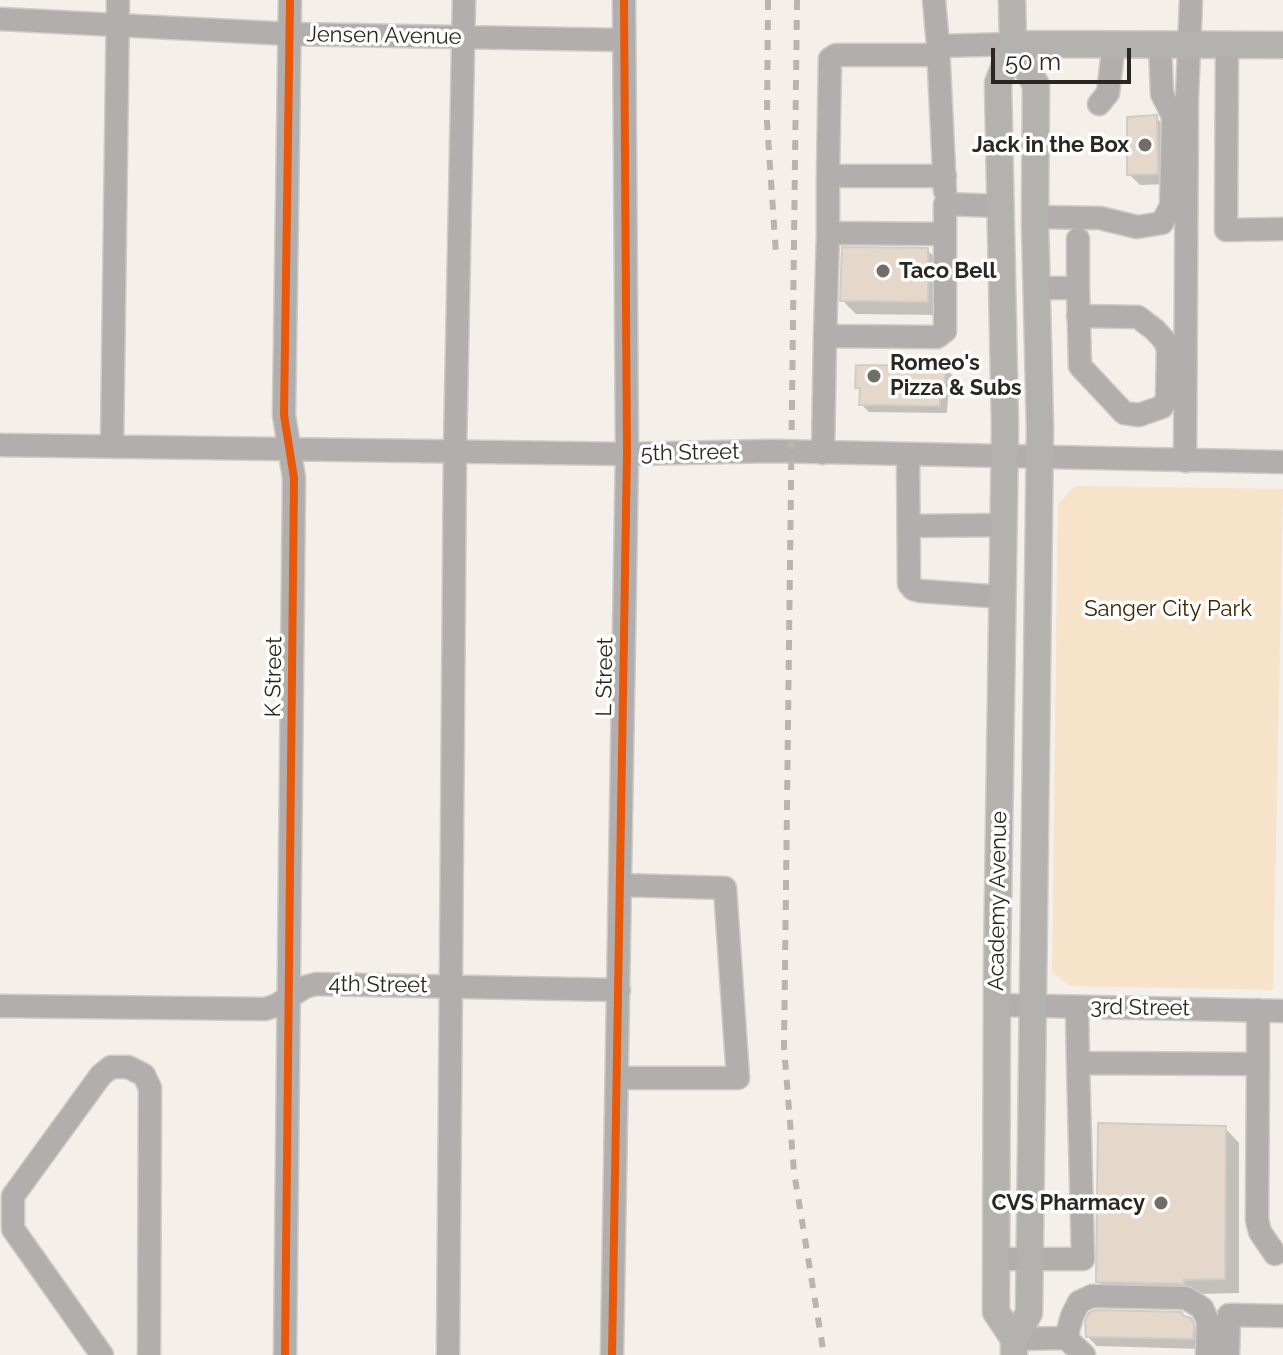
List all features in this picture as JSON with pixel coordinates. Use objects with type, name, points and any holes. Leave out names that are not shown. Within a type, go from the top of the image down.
[{"type":"main road","points":[[1012,0],[1013,44],[1283,45]]},
{"type":"main road","name":"Academy Avenue","points":[[1013,44],[998,83],[1004,525],[996,1312],[1014,1347]]},
{"type":"main road","name":"Academy Avenue","points":[[1013,44],[1036,85],[1035,217],[1040,458],[1029,1313],[1014,1347]]},
{"type":"main road","points":[[1002,652],[1015,660],[1018,668],[1019,723],[1036,760]]},
{"type":"street","points":[[112,446],[118,0]]},
{"type":"street","name":"K Street","points":[[285,1355],[294,478],[284,415],[290,0]]},
{"type":"street","points":[[448,1355],[455,450],[464,0]]},
{"type":"street","name":"L Street","points":[[612,1355],[627,454],[624,0]]},
{"type":"street","points":[[825,336],[937,337],[945,331],[945,176],[934,0]]},
{"type":"street","points":[[1185,461],[1187,97],[1191,0]]},
{"type":"street","name":"Jensen Avenue","points":[[0,19],[290,34],[623,40]]},
{"type":"street","points":[[1099,104],[1108,93],[1114,43]]},
{"type":"street","points":[[823,453],[830,59],[836,55],[1013,44]]},
{"type":"street","points":[[1035,217],[1100,218],[1137,227],[1162,223],[1171,206],[1173,116],[1162,94],[1160,44]]},
{"type":"street","points":[[1227,45],[1226,230],[1283,229]]},
{"type":"street","points":[[828,176],[945,176]]},
{"type":"street","points":[[945,204],[998,206]]},
{"type":"street","points":[[828,233],[944,234]]},
{"type":"street","points":[[1078,239],[1078,316],[1080,366],[1124,413],[1139,415],[1152,412],[1155,330],[1138,317],[1078,316]]},
{"type":"street","points":[[1037,288],[1078,288]]},
{"type":"street","name":"5th Street","points":[[0,445],[627,454],[773,451],[1283,462]]},
{"type":"street","points":[[908,455],[909,584],[913,589],[1003,597]]},
{"type":"street","points":[[909,526],[1004,525]]},
{"type":"street","points":[[617,1078],[738,1078],[725,888],[620,885]]},
{"type":"street","name":"4th Street","points":[[0,1006],[265,1009],[316,984],[619,990]]},
{"type":"street","name":"3rd Street","points":[[997,1005],[1283,1011]]},
{"type":"street","points":[[997,1259],[1083,1259],[1077,1007]]},
{"type":"street","points":[[1258,1010],[1257,1220],[1260,1232],[1275,1254]]},
{"type":"street","points":[[1078,1063],[1258,1064]]},
{"type":"street","points":[[102,1355],[6,1229],[6,1196],[101,1075],[111,1067],[128,1067],[144,1075],[150,1088],[149,1355]]},
{"type":"street","points":[[1066,1338],[1079,1302],[1092,1296],[1186,1298],[1202,1308],[1208,1321],[1207,1355]]},
{"type":"street","points":[[1228,1355],[1229,1315],[1283,1316]]},
{"type":"street","points":[[1014,1347],[1066,1338]]},
{"type":"street","points":[[1066,1338],[1084,1355]]},
{"type":"green space","name":"Sanger City Park","points":[[1075,486],[1283,489],[1273,990],[1070,986],[1052,972],[1058,504]]},
{"type":"building","name":"Jack in the Box","points":[[1157,115],[1158,174],[1127,175],[1127,117]]},
{"type":"building","name":"Taco Bell","points":[[842,247],[928,248],[928,302],[840,301]]},
{"type":"building","points":[[856,365],[945,366],[945,390],[940,389],[940,406],[859,405],[860,388],[855,388]]},
{"type":"building","name":"CVS Pharmacy","points":[[1098,1123],[1226,1126],[1225,1279],[1184,1280],[1184,1284],[1096,1282]]},
{"type":"building","points":[[1095,1310],[1182,1312],[1194,1324],[1193,1339],[1086,1337],[1085,1321],[1089,1313]]},
{"type":"railway","points":[[768,0],[767,122],[776,254]]},
{"type":"railway","points":[[797,0],[784,1047],[794,1172],[824,1355]]},
{"type":"cycle path","points":[[285,1355],[294,478],[284,415],[290,0]]},
{"type":"cycle path","points":[[612,1355],[627,454],[624,0]]},
{"type":"place","name":"Jack in the Box","points":[[1145,145]]},
{"type":"place","name":"Taco Bell","points":[[883,271]]},
{"type":"place","name":"Romeo's Pizza & Subs","points":[[874,376]]},
{"type":"place","name":"CVS Pharmacy","points":[[1161,1203]]}]
